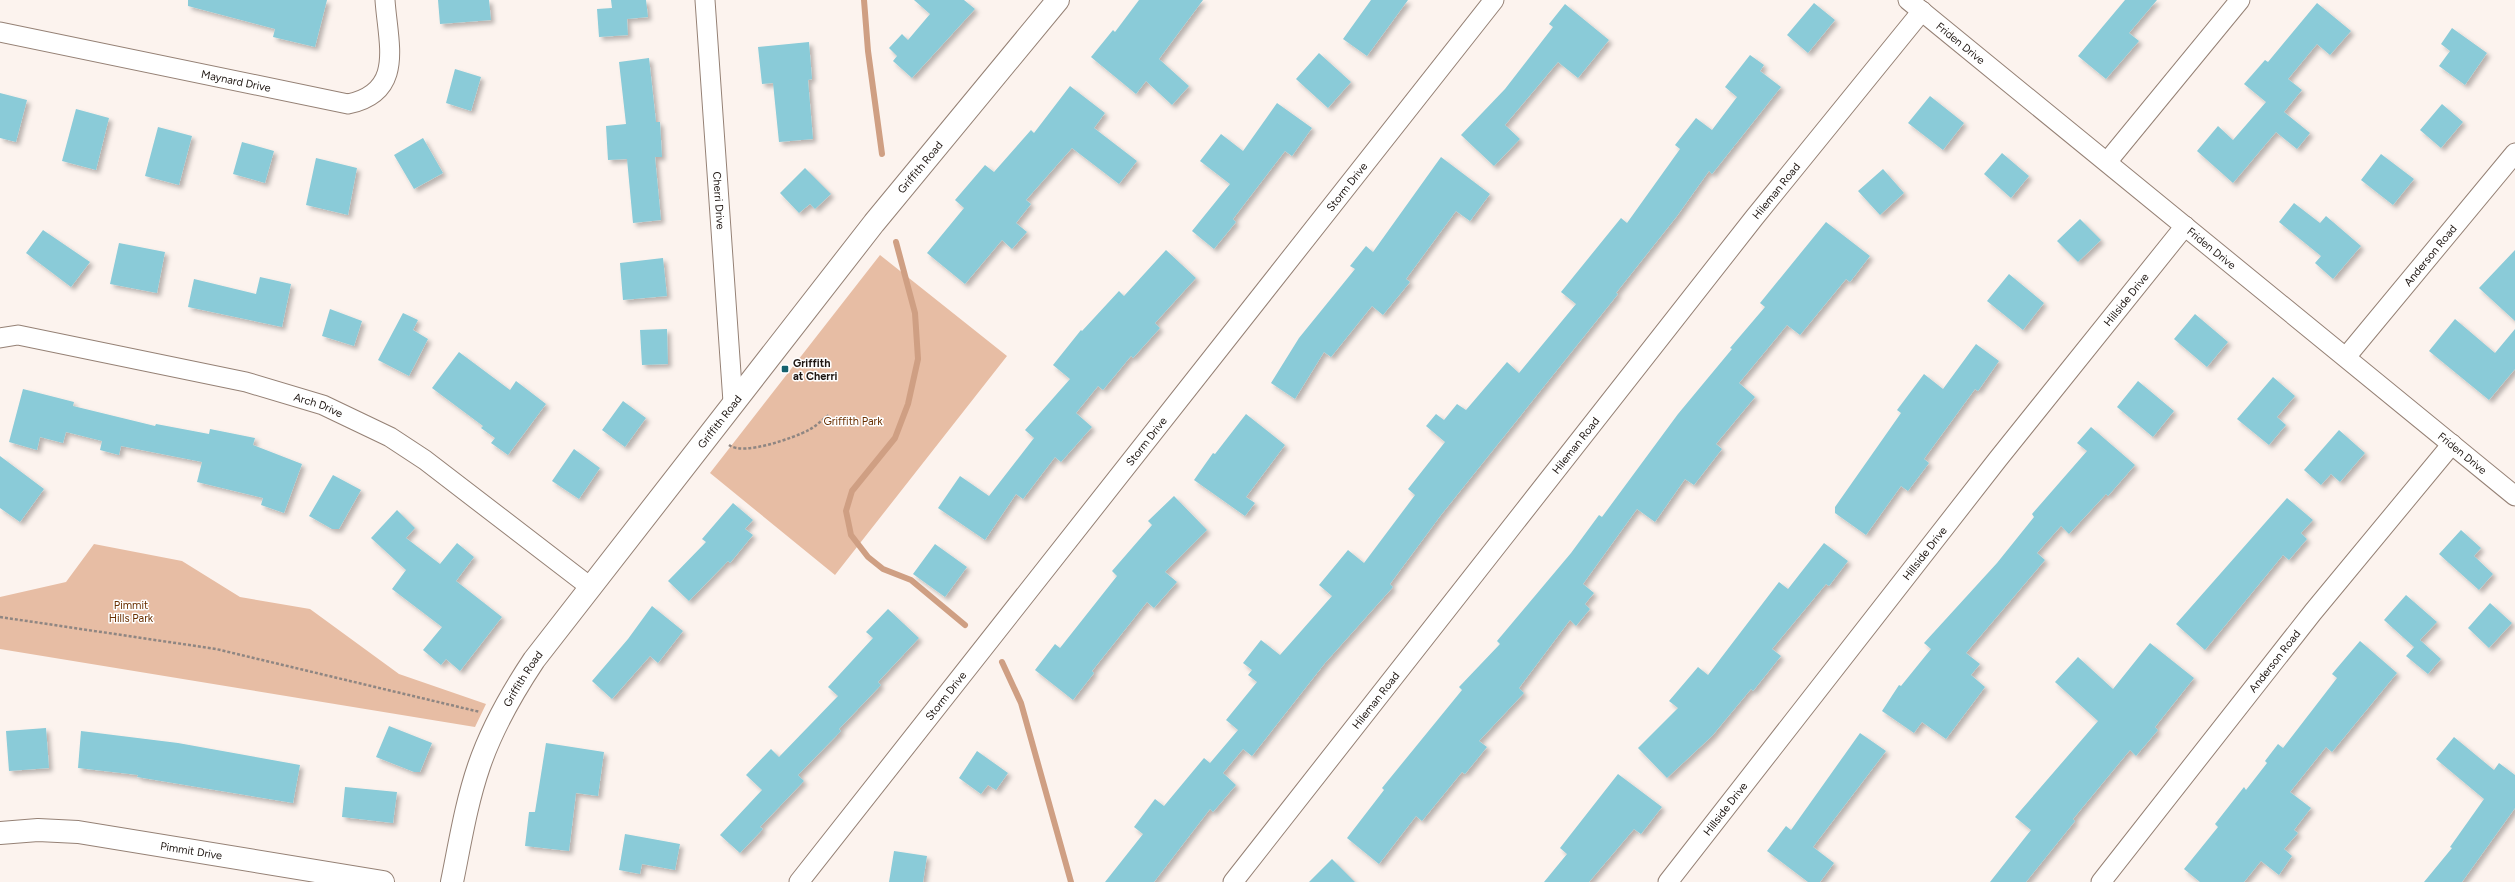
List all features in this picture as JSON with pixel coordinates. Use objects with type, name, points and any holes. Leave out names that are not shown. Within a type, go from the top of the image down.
[{"type":"street","name":"Maynard Drive","points":[[0,32],[348,104],[364,100],[375,94],[385,81],[390,64],[385,0]]},
{"type":"street","name":"Cherri Drive","points":[[705,0],[733,402]]},
{"type":"street","name":"Griffith Road","points":[[452,882],[466,814],[480,766],[500,718],[534,660],[589,586],[874,223],[1058,0]]},
{"type":"street","name":"Storm Drive","points":[[799,882],[1494,0]]},
{"type":"street","points":[[2107,162],[2240,0]]},
{"type":"street","name":"Friden Drive","points":[[1915,5],[2515,496]]},
{"type":"street","name":"Hileman Road","points":[[1233,882],[1754,218],[1915,5]]},
{"type":"street","name":"Anderson Road","points":[[2346,357],[2515,153]]},
{"type":"street","name":"Hillside Drive","points":[[1668,882],[1993,466],[2186,226]]},
{"type":"street","name":"Arch Drive","points":[[0,338],[18,335],[26,336],[246,382],[323,405],[390,437],[425,460],[589,586]]},
{"type":"street","name":"Anderson Road","points":[[2101,882],[2313,612],[2452,444]]},
{"type":"street","name":"Pimmit Drive","points":[[0,833],[38,830],[78,832],[383,882]]},
{"type":"path","points":[[710,432],[731,447],[749,447],[776,443],[793,437],[814,428],[829,415]]},
{"type":"path","points":[[0,617],[216,649],[500,718]]},
{"type":"green space","name":"Griffith Park","points":[[880,255],[1007,356],[835,575],[710,473]]},
{"type":"green space","name":"Pimmit Hills Park","points":[[94,544],[182,561],[240,597],[310,609],[399,674],[486,704],[475,727],[0,649],[0,597],[66,582]]},
{"type":"building","points":[[188,0],[327,0],[315,47],[273,37],[275,29],[188,6]]},
{"type":"building","points":[[438,0],[489,0],[491,20],[440,24]]},
{"type":"building","points":[[611,0],[646,0],[648,17],[627,19],[628,35],[599,37],[597,9],[612,8]]},
{"type":"building","points":[[914,0],[964,0],[975,9],[912,78],[893,61],[897,56],[889,48],[902,34],[908,40],[930,14]]},
{"type":"building","points":[[1139,0],[1203,0],[1159,59],[1189,86],[1172,105],[1146,81],[1136,94],[1091,57],[1113,30],[1115,32]]},
{"type":"building","points":[[1371,0],[1408,0],[1367,56],[1343,39]]},
{"type":"building","points":[[2125,0],[2157,0],[2129,33],[2139,41],[2106,79],[2078,56]]},
{"type":"building","points":[[1814,3],[1835,20],[1808,53],[1787,35]]},
{"type":"building","points":[[2317,3],[2351,31],[2330,55],[2317,44],[2288,79],[2302,90],[2284,112],[2310,133],[2297,149],[2276,132],[2233,183],[2197,151],[2218,126],[2233,140],[2266,102],[2244,84],[2265,60],[2268,62]]},
{"type":"building","points":[[1565,4],[1609,40],[1578,78],[1558,62],[1505,125],[1520,139],[1494,166],[1461,135],[1505,89],[1553,27],[1549,24]]},
{"type":"building","points":[[2452,28],[2487,53],[2465,85],[2439,66],[2450,51],[2441,44]]},
{"type":"building","points":[[809,42],[812,79],[808,80],[813,139],[779,142],[773,83],[762,84],[758,47]]},
{"type":"building","points":[[1319,53],[1351,82],[1328,108],[1296,79]]},
{"type":"building","points":[[1750,55],[1764,65],[1760,71],[1781,87],[1712,174],[1709,171],[1677,216],[1616,293],[1618,294],[1441,515],[1390,584],[1393,587],[1325,663],[1252,756],[1243,749],[1223,773],[1236,785],[1213,812],[1210,809],[1154,882],[1105,882],[1143,834],[1134,827],[1155,799],[1164,806],[1204,758],[1210,763],[1238,730],[1226,720],[1257,682],[1248,675],[1252,670],[1243,663],[1261,640],[1280,655],[1332,596],[1319,585],[1348,550],[1364,563],[1415,495],[1408,489],[1445,442],[1426,426],[1436,414],[1444,420],[1457,404],[1466,410],[1507,362],[1519,373],[1576,304],[1561,292],[1621,218],[1627,223],[1680,149],[1675,145],[1696,118],[1712,130],[1737,97],[1725,87]]},
{"type":"building","points":[[649,58],[656,122],[660,122],[662,157],[655,157],[661,220],[633,223],[627,159],[608,160],[606,126],[626,124],[619,62]]},
{"type":"building","points":[[455,69],[481,77],[471,111],[446,103]]},
{"type":"building","points":[[1070,86],[1105,113],[1094,128],[1137,161],[1119,184],[1072,148],[1026,200],[1031,204],[1016,223],[1027,232],[1012,249],[1002,240],[965,284],[927,253],[964,208],[955,200],[985,165],[994,172],[1031,130],[1034,133]]},
{"type":"building","points":[[0,93],[27,100],[16,142],[0,138]]},
{"type":"building","points":[[1930,96],[1964,123],[1943,150],[1908,123]]},
{"type":"building","points":[[1277,103],[1312,128],[1292,156],[1285,151],[1233,219],[1236,222],[1214,249],[1192,231],[1230,184],[1200,161],[1221,134],[1243,151]]},
{"type":"building","points":[[2442,104],[2463,122],[2441,148],[2420,130]]},
{"type":"building","points":[[76,109],[109,118],[96,170],[62,161]]},
{"type":"building","points":[[158,127],[192,136],[179,185],[145,176]]},
{"type":"building","points":[[423,138],[443,173],[414,189],[394,155]]},
{"type":"building","points":[[242,142],[274,151],[265,183],[233,174]]},
{"type":"building","points":[[2002,153],[2029,176],[2011,198],[1984,174]]},
{"type":"building","points":[[2381,154],[2414,179],[2393,205],[2361,180]]},
{"type":"building","points":[[1441,157],[1490,194],[1470,221],[1456,211],[1406,279],[1410,282],[1383,315],[1372,306],[1331,357],[1324,352],[1295,399],[1271,383],[1299,338],[1355,269],[1350,266],[1366,246],[1373,252]]},
{"type":"building","points":[[316,158],[357,168],[348,215],[306,205]]},
{"type":"building","points":[[805,168],[831,194],[815,209],[810,204],[799,213],[780,193]]},
{"type":"building","points":[[1883,169],[1904,193],[1880,215],[1858,191]]},
{"type":"building","points":[[2294,203],[2320,223],[2326,216],[2361,246],[2333,279],[2315,263],[2321,256],[2279,222]]},
{"type":"building","points":[[2080,219],[2101,240],[2078,262],[2057,241]]},
{"type":"building","points":[[1826,222],[1870,256],[1850,282],[1846,279],[1800,335],[1787,325],[1739,383],[1755,397],[1716,444],[1722,449],[1694,485],[1685,479],[1655,522],[1637,509],[1583,584],[1594,593],[1585,604],[1590,609],[1576,626],[1570,620],[1519,688],[1524,693],[1479,741],[1487,747],[1465,774],[1462,772],[1422,821],[1416,816],[1379,864],[1347,838],[1384,790],[1382,788],[1462,690],[1459,687],[1500,644],[1497,641],[1571,553],[1599,515],[1602,517],[1678,414],[1732,349],[1730,348],[1765,307],[1760,303]]},
{"type":"building","points":[[43,230],[90,262],[71,287],[26,253]]},
{"type":"building","points":[[119,243],[165,252],[157,293],[110,284]]},
{"type":"building","points":[[1166,250],[1196,278],[1155,323],[1160,328],[1133,358],[1131,356],[1103,390],[1098,386],[1076,413],[1092,427],[1061,462],[1055,457],[1023,499],[1016,494],[985,540],[938,508],[960,476],[989,496],[1034,438],[1025,430],[1070,379],[1053,365],[1081,330],[1082,331],[1119,291],[1124,296]]},
{"type":"building","points":[[2515,250],[2515,321],[2479,288]]},
{"type":"building","points":[[663,258],[667,296],[623,300],[620,263]]},
{"type":"building","points":[[2009,274],[2044,303],[2023,330],[1987,301]]},
{"type":"building","points":[[260,277],[291,284],[282,327],[188,307],[194,279],[256,294]]},
{"type":"building","points":[[330,309],[362,321],[354,346],[322,336]]},
{"type":"building","points":[[403,313],[418,320],[413,330],[428,339],[409,376],[378,360]]},
{"type":"building","points":[[2195,314],[2228,342],[2207,367],[2174,339]]},
{"type":"building","points":[[2455,319],[2495,353],[2515,329],[2515,369],[2489,400],[2429,351]]},
{"type":"building","points":[[667,329],[668,364],[642,365],[640,330]]},
{"type":"building","points":[[1976,344],[1999,361],[1978,391],[1975,389],[1924,459],[1929,463],[1908,491],[1901,486],[1866,535],[1835,513],[1835,507],[1901,413],[1897,410],[1924,374],[1943,389]]},
{"type":"building","points":[[459,352],[510,390],[516,381],[546,404],[508,455],[491,443],[495,438],[481,428],[483,426],[432,388]]},
{"type":"building","points":[[2273,377],[2295,396],[2277,417],[2286,425],[2269,445],[2237,419]]},
{"type":"building","points":[[2138,381],[2174,411],[2153,437],[2117,407]]},
{"type":"building","points":[[23,389],[74,402],[73,406],[155,426],[156,424],[209,434],[210,429],[255,438],[253,445],[302,464],[284,513],[261,505],[263,498],[197,482],[202,462],[121,446],[119,455],[100,450],[102,441],[66,432],[63,443],[40,437],[37,450],[9,442]]},
{"type":"building","points":[[623,401],[646,418],[625,447],[602,430]]},
{"type":"building","points":[[1246,414],[1285,445],[1246,497],[1255,503],[1245,516],[1194,480],[1213,453],[1215,454]]},
{"type":"building","points":[[2091,427],[2135,465],[2108,496],[2106,494],[2069,534],[2061,526],[2037,553],[2045,560],[1966,653],[1980,664],[1971,675],[1985,687],[1946,739],[1922,722],[1914,733],[1882,711],[1899,685],[1901,686],[1931,649],[1924,643],[1997,563],[2034,517],[2032,514],[2087,451],[2077,443]]},
{"type":"building","points":[[2339,430],[2365,453],[2340,482],[2331,474],[2321,485],[2304,470]]},
{"type":"building","points":[[574,449],[600,468],[579,499],[552,481]]},
{"type":"building","points":[[0,456],[44,489],[20,522],[0,508]]},
{"type":"building","points":[[333,475],[361,490],[339,529],[332,529],[309,516]]},
{"type":"building","points":[[1174,496],[1207,530],[1165,572],[1177,582],[1154,608],[1147,602],[1092,671],[1094,673],[1073,700],[1035,670],[1055,644],[1060,648],[1117,576],[1112,571],[1152,525],[1148,521]]},
{"type":"building","points":[[2287,498],[2313,520],[2301,533],[2307,539],[2289,560],[2283,555],[2205,650],[2176,624]]},
{"type":"building","points":[[733,503],[753,520],[745,529],[753,535],[730,563],[728,561],[689,601],[668,581],[706,542],[702,539]]},
{"type":"building","points":[[397,510],[415,528],[406,538],[440,564],[457,543],[474,557],[456,581],[502,617],[460,671],[446,659],[441,665],[423,650],[442,627],[392,589],[406,570],[371,538]]},
{"type":"building","points":[[2461,530],[2481,548],[2474,556],[2493,574],[2479,590],[2439,554]]},
{"type":"building","points":[[1824,543],[1848,561],[1829,586],[1826,584],[1772,649],[1781,656],[1753,691],[1751,689],[1712,736],[1667,778],[1638,748],[1678,708],[1669,701],[1698,667],[1708,675],[1779,582],[1788,589]]},
{"type":"building","points":[[935,544],[967,567],[945,597],[913,574]]},
{"type":"building","points":[[2406,595],[2437,622],[2420,640],[2441,659],[2428,674],[2406,656],[2414,647],[2384,620]]},
{"type":"building","points":[[2490,603],[2512,623],[2489,648],[2468,628]]},
{"type":"building","points":[[652,606],[683,631],[658,663],[650,656],[612,699],[592,681],[628,639]]},
{"type":"building","points":[[888,609],[919,638],[878,682],[881,685],[839,729],[841,731],[798,775],[804,781],[760,827],[763,829],[740,853],[720,835],[762,790],[746,775],[771,749],[779,757],[838,696],[828,687],[873,638],[866,632]]},
{"type":"building","points":[[2360,641],[2397,673],[2332,752],[2326,747],[2290,792],[2311,808],[2294,830],[2298,833],[2284,849],[2292,856],[2279,875],[2261,861],[2244,882],[2200,882],[2184,869],[2218,827],[2215,824],[2244,787],[2246,790],[2267,763],[2265,761],[2278,744],[2283,748],[2337,678],[2332,674]]},
{"type":"building","points":[[2150,643],[2194,678],[2155,727],[2158,730],[2136,756],[2130,750],[2073,819],[2075,821],[2026,882],[1990,882],[2031,830],[2015,817],[2098,721],[2055,682],[2078,657],[2113,689]]},
{"type":"building","points":[[389,726],[432,743],[420,772],[414,772],[376,757]]},
{"type":"building","points":[[46,728],[49,768],[9,771],[6,731]]},
{"type":"building","points":[[81,731],[178,743],[300,765],[293,803],[137,777],[138,775],[78,768]]},
{"type":"building","points":[[1860,733],[1886,751],[1813,847],[1834,863],[1820,882],[1808,882],[1767,851],[1786,826],[1791,830]]},
{"type":"building","points":[[2454,737],[2494,770],[2499,763],[2515,775],[2515,808],[2462,882],[2424,882],[2452,848],[2450,847],[2484,799],[2436,759]]},
{"type":"building","points":[[546,743],[604,752],[598,796],[576,793],[569,851],[525,846],[529,812],[535,812]]},
{"type":"building","points":[[977,751],[1008,773],[996,790],[988,785],[981,794],[959,778]]},
{"type":"building","points":[[1618,774],[1662,807],[1641,834],[1634,829],[1589,882],[1544,882],[1567,854],[1560,848]]},
{"type":"building","points":[[345,787],[397,792],[393,823],[342,817]]},
{"type":"building","points":[[625,834],[680,844],[675,870],[642,864],[640,874],[619,870]]},
{"type":"building","points":[[894,851],[927,856],[923,882],[889,882]]},
{"type":"building","points":[[1332,859],[1355,882],[1309,882]]},
{"type":"waterway","points":[[864,0],[868,51],[882,154]]},
{"type":"waterway","points":[[896,242],[915,313],[918,359],[908,404],[895,438],[852,491],[846,511],[851,535],[868,557],[883,569],[911,580],[965,625]]},
{"type":"waterway","points":[[1002,662],[1021,703],[1071,882]]},
{"type":"place","name":"Griffith at Cherri","points":[[785,369]]}]
